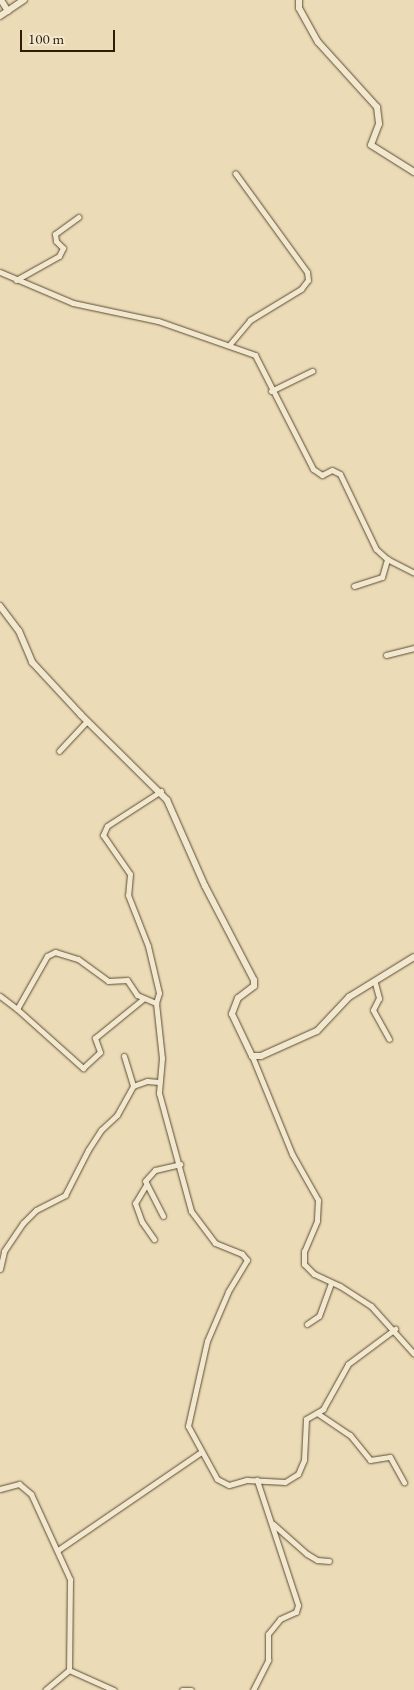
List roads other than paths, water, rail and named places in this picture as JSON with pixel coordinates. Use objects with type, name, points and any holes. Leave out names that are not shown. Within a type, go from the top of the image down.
[{"type":"street","points":[[1,0],[8,11]]},
{"type":"street","points":[[0,16],[24,0]]},
{"type":"street","points":[[299,0],[299,8],[318,42],[377,107],[379,124],[371,142],[373,147],[414,172]]},
{"type":"street","points":[[230,344],[250,320],[301,289],[308,280],[307,272],[298,258],[235,173]]},
{"type":"street","points":[[16,280],[59,256],[63,248],[56,241],[55,234],[78,217]]},
{"type":"street","points":[[0,272],[73,303],[158,321],[230,344],[259,359],[271,391],[313,469],[322,475],[332,470],[340,474],[368,536],[387,559],[414,573]]},
{"type":"street","points":[[271,391],[312,371]]},
{"type":"street","points":[[354,586],[382,577],[387,559]]},
{"type":"street","points":[[0,606],[19,631],[32,662],[88,721],[161,792],[254,980],[254,986],[238,998],[232,1014],[252,1056],[292,1154],[318,1200],[317,1221],[304,1252],[304,1264],[314,1274],[332,1282],[371,1306],[395,1329],[414,1354]]},
{"type":"street","points":[[386,655],[414,648]]},
{"type":"street","points":[[59,751],[88,721]]},
{"type":"street","points":[[161,792],[107,826],[103,835],[130,874],[128,895],[148,946],[159,993],[156,1003],[162,1058],[159,1082],[188,1202],[198,1225],[217,1245],[242,1254],[247,1260],[216,1317],[202,1360],[188,1426],[201,1452],[223,1484],[256,1480],[285,1482],[298,1474],[304,1460],[306,1419],[317,1413],[327,1404],[348,1364],[395,1329]]},
{"type":"street","points":[[17,1009],[47,956],[56,952],[78,959],[108,981],[127,980],[143,1000],[156,1003]]},
{"type":"street","points":[[252,1056],[261,1056],[316,1031],[349,998],[414,958]]},
{"type":"street","points":[[375,982],[378,998],[373,1010],[390,1039]]},
{"type":"street","points":[[0,996],[83,1068],[100,1052],[95,1038],[143,1000]]},
{"type":"street","points":[[124,1056],[134,1086]]},
{"type":"street","points":[[0,1269],[4,1251],[23,1223],[68,1190],[88,1150],[101,1130],[117,1115],[134,1086],[147,1081],[159,1082]]},
{"type":"street","points":[[163,1216],[145,1181],[150,1173],[180,1164]]},
{"type":"street","points":[[146,1185],[135,1203],[142,1222],[154,1239]]},
{"type":"street","points":[[307,1324],[319,1316],[332,1282]]},
{"type":"street","points":[[317,1413],[350,1435],[370,1460],[387,1456],[392,1458],[404,1482]]},
{"type":"street","points":[[58,1550],[201,1452]]},
{"type":"street","points":[[252,1690],[268,1660],[268,1634],[280,1618],[297,1610],[273,1524],[260,1497],[256,1480]]},
{"type":"street","points":[[0,1489],[15,1484],[26,1488],[41,1510],[70,1579],[69,1670],[45,1690]]},
{"type":"street","points":[[273,1524],[307,1554],[317,1560],[329,1561]]},
{"type":"street","points":[[69,1670],[114,1690]]},
{"type":"street","points":[[182,1690],[191,1690]]}]
